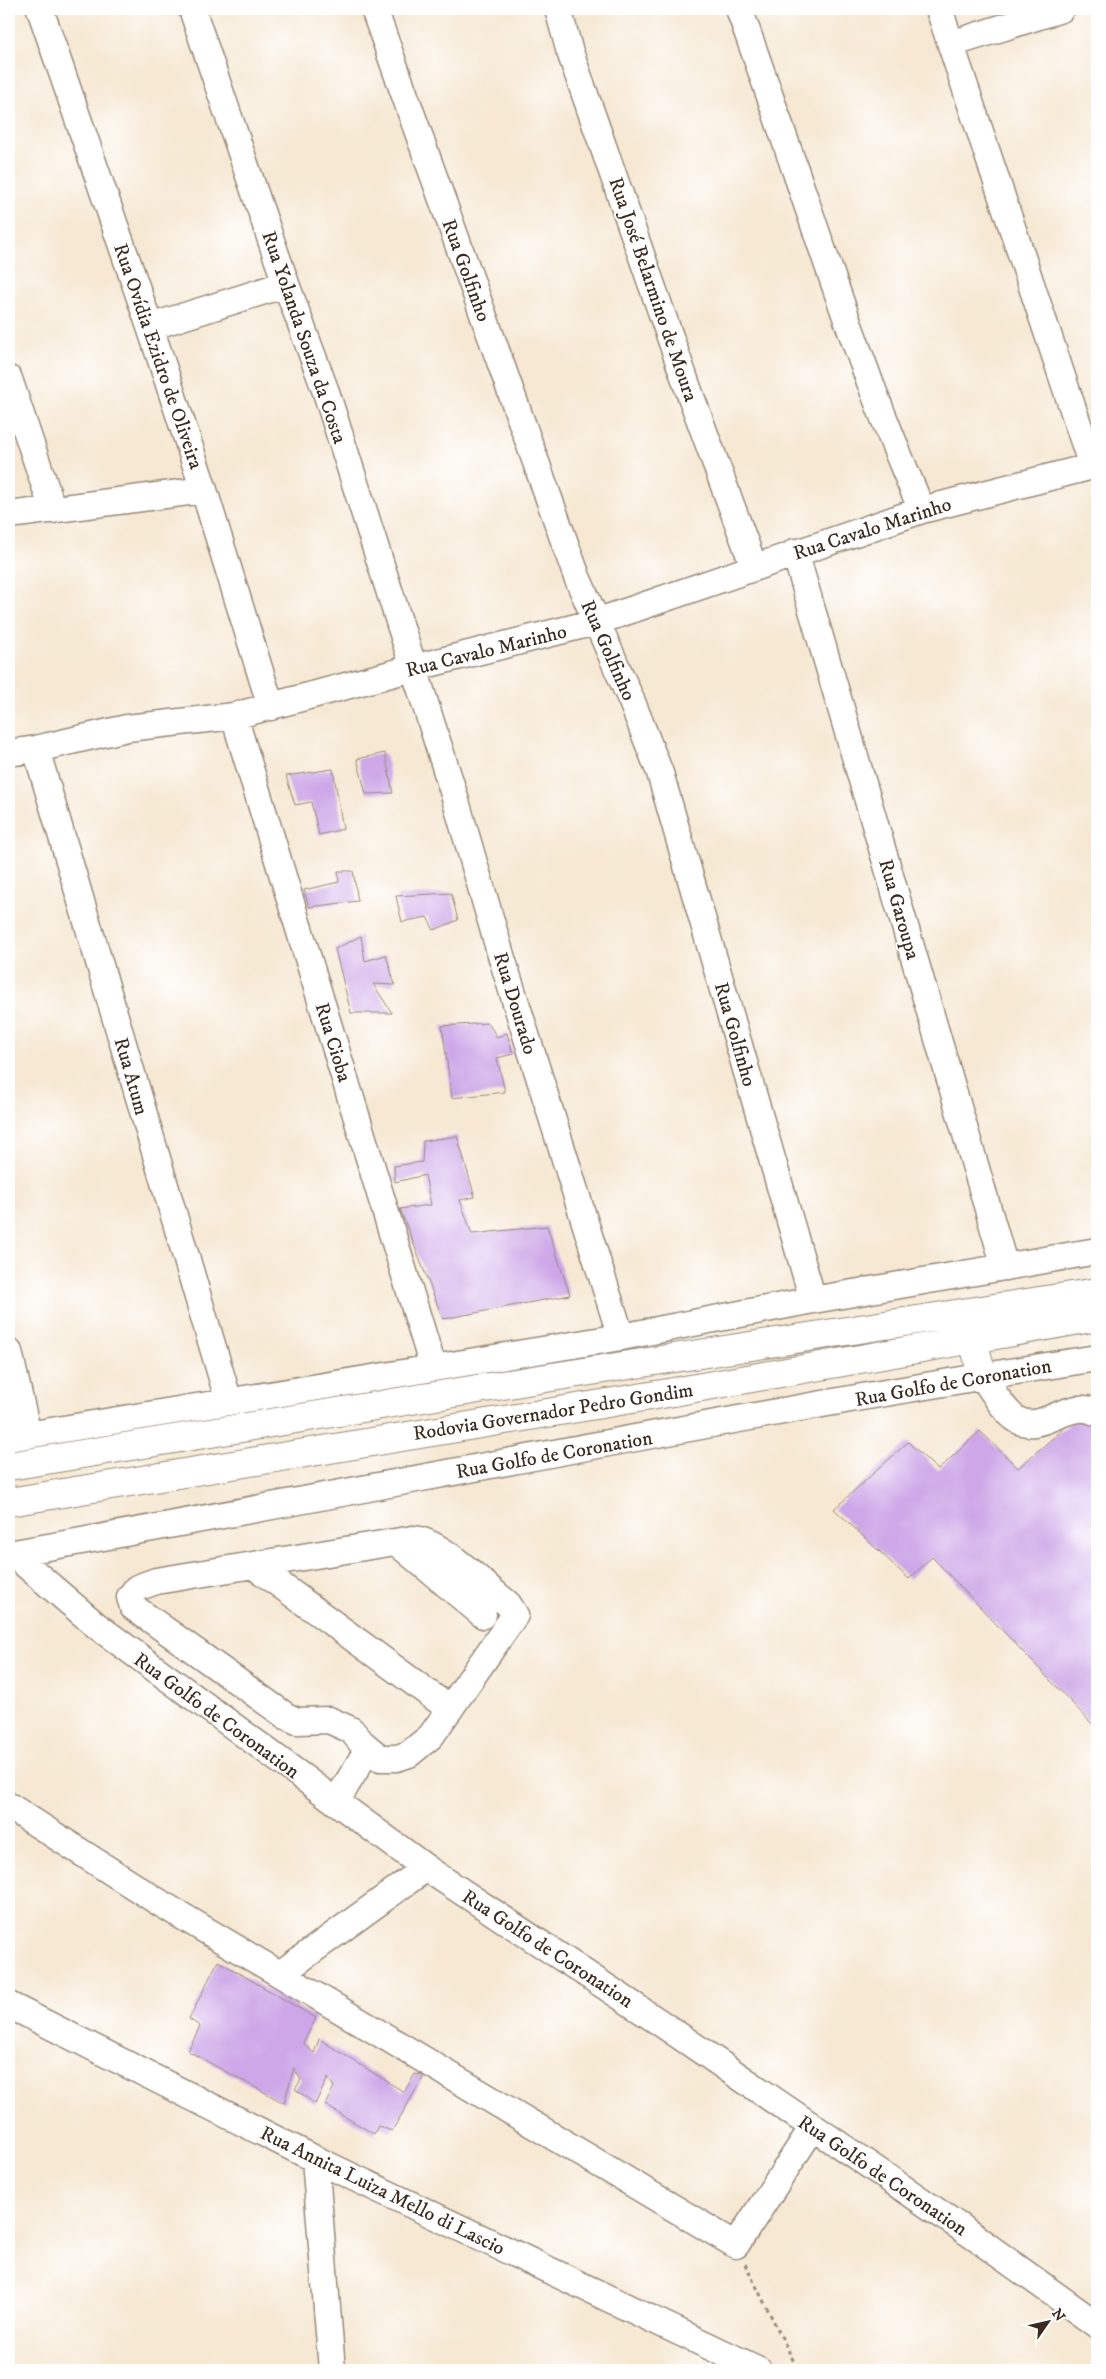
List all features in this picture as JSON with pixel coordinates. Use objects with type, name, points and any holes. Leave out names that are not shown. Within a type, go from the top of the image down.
[{"type":"highway","name":"Rodovia Governador Pedro Gondim","points":[[9,1466],[513,1383],[1097,1292]]},
{"type":"highway","name":"Rodovia Governador Pedro Gondim","points":[[9,1502],[662,1394],[1097,1317]]},
{"type":"highway","points":[[974,1339],[982,1376]]},
{"type":"street","name":"Rua Ovídia Ezidro de Oliveira","points":[[40,9],[150,326],[272,707]]},
{"type":"street","name":"Rua Yolanda Souza da Costa","points":[[192,9],[286,284],[326,392],[413,668]]},
{"type":"street","name":"Rua Golfinho","points":[[374,9],[577,577],[632,702],[660,773],[813,1300]]},
{"type":"street","name":"Rua José Belarmino de Moura","points":[[558,9],[573,58],[686,382],[754,567]]},
{"type":"street","points":[[742,9],[858,349],[922,510]]},
{"type":"street","points":[[939,9],[1095,466]]},
{"type":"street","points":[[951,44],[1061,9]]},
{"type":"street","points":[[150,326],[286,284]]},
{"type":"street","points":[[9,379],[53,510]]},
{"type":"street","name":"Rua Cavalo Marinho","points":[[9,753],[36,749],[127,728],[234,716],[596,622],[795,552],[922,510],[1095,466]]},
{"type":"street","points":[[9,515],[204,490]]},
{"type":"street","name":"Rua Garoupa","points":[[795,552],[1006,1267]]},
{"type":"street","name":"Rua Dourado","points":[[413,668],[621,1337]]},
{"type":"street","name":"Rua Cioba","points":[[234,716],[433,1368]]},
{"type":"street","name":"Rua Atum","points":[[36,749],[228,1402]]},
{"type":"street","points":[[9,1352],[18,1436],[621,1337],[813,1300],[1097,1251]]},
{"type":"street","name":"Rua Golfo de Coronation","points":[[10,1553],[982,1376],[1097,1358]]},
{"type":"street","points":[[982,1376],[1016,1419],[1030,1424],[1076,1409],[1093,1410],[1097,1413]]},
{"type":"street","points":[[424,1540],[440,1548],[508,1604],[515,1615],[431,1736],[409,1754],[397,1758],[380,1758],[368,1749],[351,1730],[329,1720],[297,1721],[286,1716],[133,1607],[130,1597],[137,1588],[156,1581],[396,1542],[424,1540]]},
{"type":"street","points":[[396,1542],[483,1615]]},
{"type":"street","name":"Rua Golfo de Coronation","points":[[10,1553],[97,1626],[426,1868],[659,2022],[976,2238],[1097,2325]]},
{"type":"street","points":[[253,1565],[450,1709]]},
{"type":"street","points":[[336,1802],[368,1749]]},
{"type":"street","points":[[9,1806],[160,1903],[736,2245],[813,2127]]},
{"type":"street","points":[[280,1974],[426,1868]]},
{"type":"street","name":"Rua Annita Luiza Mello di Lascio","points":[[9,2005],[315,2159],[759,2370]]},
{"type":"street","points":[[315,2159],[332,2370]]},
{"type":"path","points":[[736,2245],[798,2370]]},
{"type":"building","points":[[385,753],[393,793],[366,794],[357,759]]},
{"type":"building","points":[[333,769],[343,829],[319,835],[311,802],[295,805],[286,776]]},
{"type":"building","points":[[338,871],[353,871],[358,901],[309,907],[304,890],[339,882]]},
{"type":"building","points":[[451,893],[458,920],[434,930],[427,917],[402,922],[396,896]]},
{"type":"building","points":[[361,936],[365,961],[386,955],[395,985],[373,984],[392,1013],[351,1013],[335,949]]},
{"type":"building","points":[[488,1023],[497,1037],[507,1033],[513,1054],[497,1058],[505,1092],[452,1098],[442,1026]]},
{"type":"building","points":[[457,1136],[475,1197],[460,1200],[472,1234],[547,1226],[570,1295],[443,1319],[400,1209],[431,1205],[425,1175],[395,1182],[394,1166],[422,1162],[423,1141]]},
{"type":"building","points":[[1083,1412],[1097,1427],[1097,1729],[932,1557],[909,1579],[834,1509],[908,1442],[938,1470],[980,1431],[1018,1468]]},
{"type":"building","points":[[218,1961],[316,2018],[303,2043],[314,2053],[319,2039],[404,2092],[415,2074],[424,2076],[392,2131],[378,2126],[374,2134],[325,2105],[334,2087],[328,2078],[315,2104],[295,2089],[301,2080],[294,2068],[284,2103],[188,2051],[200,2026],[189,2019]]}]
